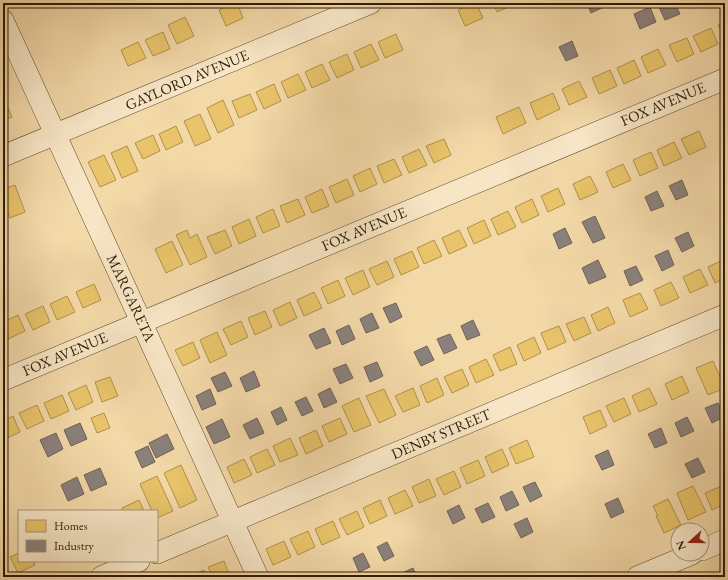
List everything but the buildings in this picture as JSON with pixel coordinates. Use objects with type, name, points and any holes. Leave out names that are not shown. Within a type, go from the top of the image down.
[{"type":"street","name":"GAYLORD AVENUE","points":[[3,156],[371,3]]},
{"type":"street","name":"MARGARETA","points":[[3,20],[258,577]]},
{"type":"street","name":"FOX AVENUE","points":[[3,380],[725,79]]},
{"type":"street","name":"DENBY STREET","points":[[158,554],[725,316]]},
{"type":"street","points":[[710,547],[725,540]]},
{"type":"street","points":[[101,577],[137,562]]},
{"type":"street","points":[[637,577],[673,562]]}]
